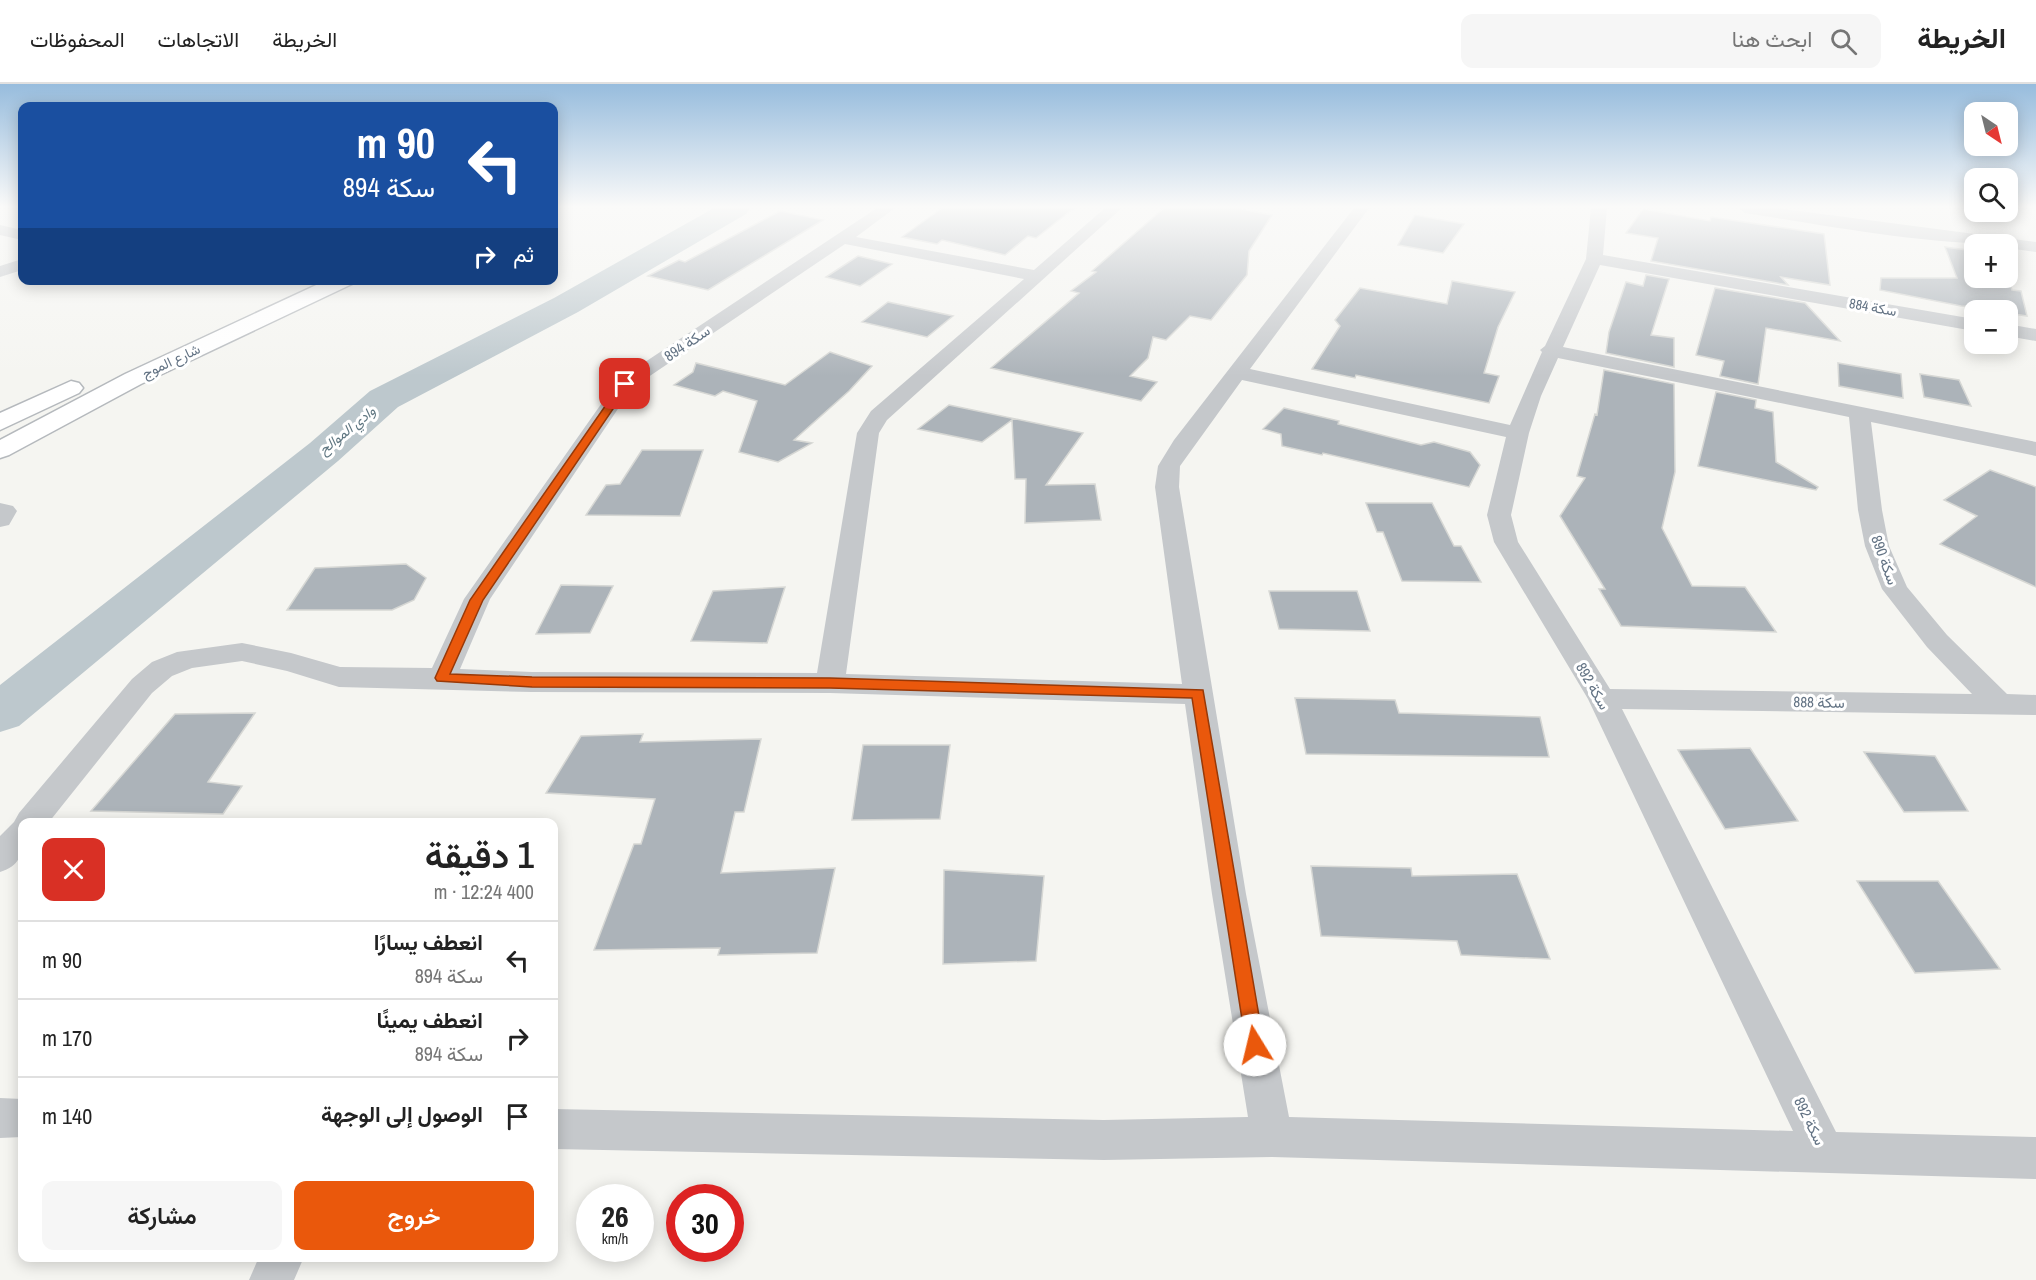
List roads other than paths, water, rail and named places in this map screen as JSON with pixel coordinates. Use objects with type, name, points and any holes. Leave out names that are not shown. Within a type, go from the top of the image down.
[{"type":"main road","name":"شارع الموج","points":[[0,423],[184,335],[297,285]]},
{"type":"main road","name":"شارع الموج","points":[[0,450],[133,379],[334,285]]},
{"type":"street","name":"سكة 894","points":[[442,678],[477,600],[625,384],[806,264]]},
{"type":"street","points":[[972,264],[1036,276]]},
{"type":"street","points":[[830,683],[868,433],[879,416],[1050,264]]},
{"type":"street","points":[[1272,1137],[1198,694],[1167,487],[1170,466],[1182,445],[1238,373],[1316,264]]},
{"type":"street","name":"سكة 892","points":[[1592,264],[1550,350],[1518,433],[1499,515],[1501,528],[1506,542],[1602,699],[1825,1153]]},
{"type":"street","name":"سكة 884","points":[[1622,264],[1964,323]]},
{"type":"street","points":[[0,272],[18,265]]},
{"type":"street","points":[[2018,332],[2036,335]]},
{"type":"street","points":[[1550,350],[2036,449]]},
{"type":"street","points":[[1238,373],[1518,433]]},
{"type":"street","name":"سكة 890","points":[[1859,414],[1870,510],[1877,546],[1895,589],[1937,641],[1999,704]]},
{"type":"street","points":[[0,510],[5,511],[0,520]]},
{"type":"street","points":[[33,818],[142,687],[162,669],[187,659],[242,652],[291,662],[339,677],[532,682],[830,683],[1198,694]]},
{"type":"street","name":"سكة 888","points":[[1602,699],[2036,705]]},
{"type":"street","points":[[0,859],[18,837]]},
{"type":"street","points":[[0,1118],[18,1118]]},
{"type":"street","points":[[558,1129],[1104,1140],[1272,1137],[2036,1158]]},
{"type":"street","points":[[271,1280],[280,1262]]},
{"type":"waterway","name":"وادي الموالح","points":[[0,713],[324,452],[384,399],[566,305],[638,264]]}]
